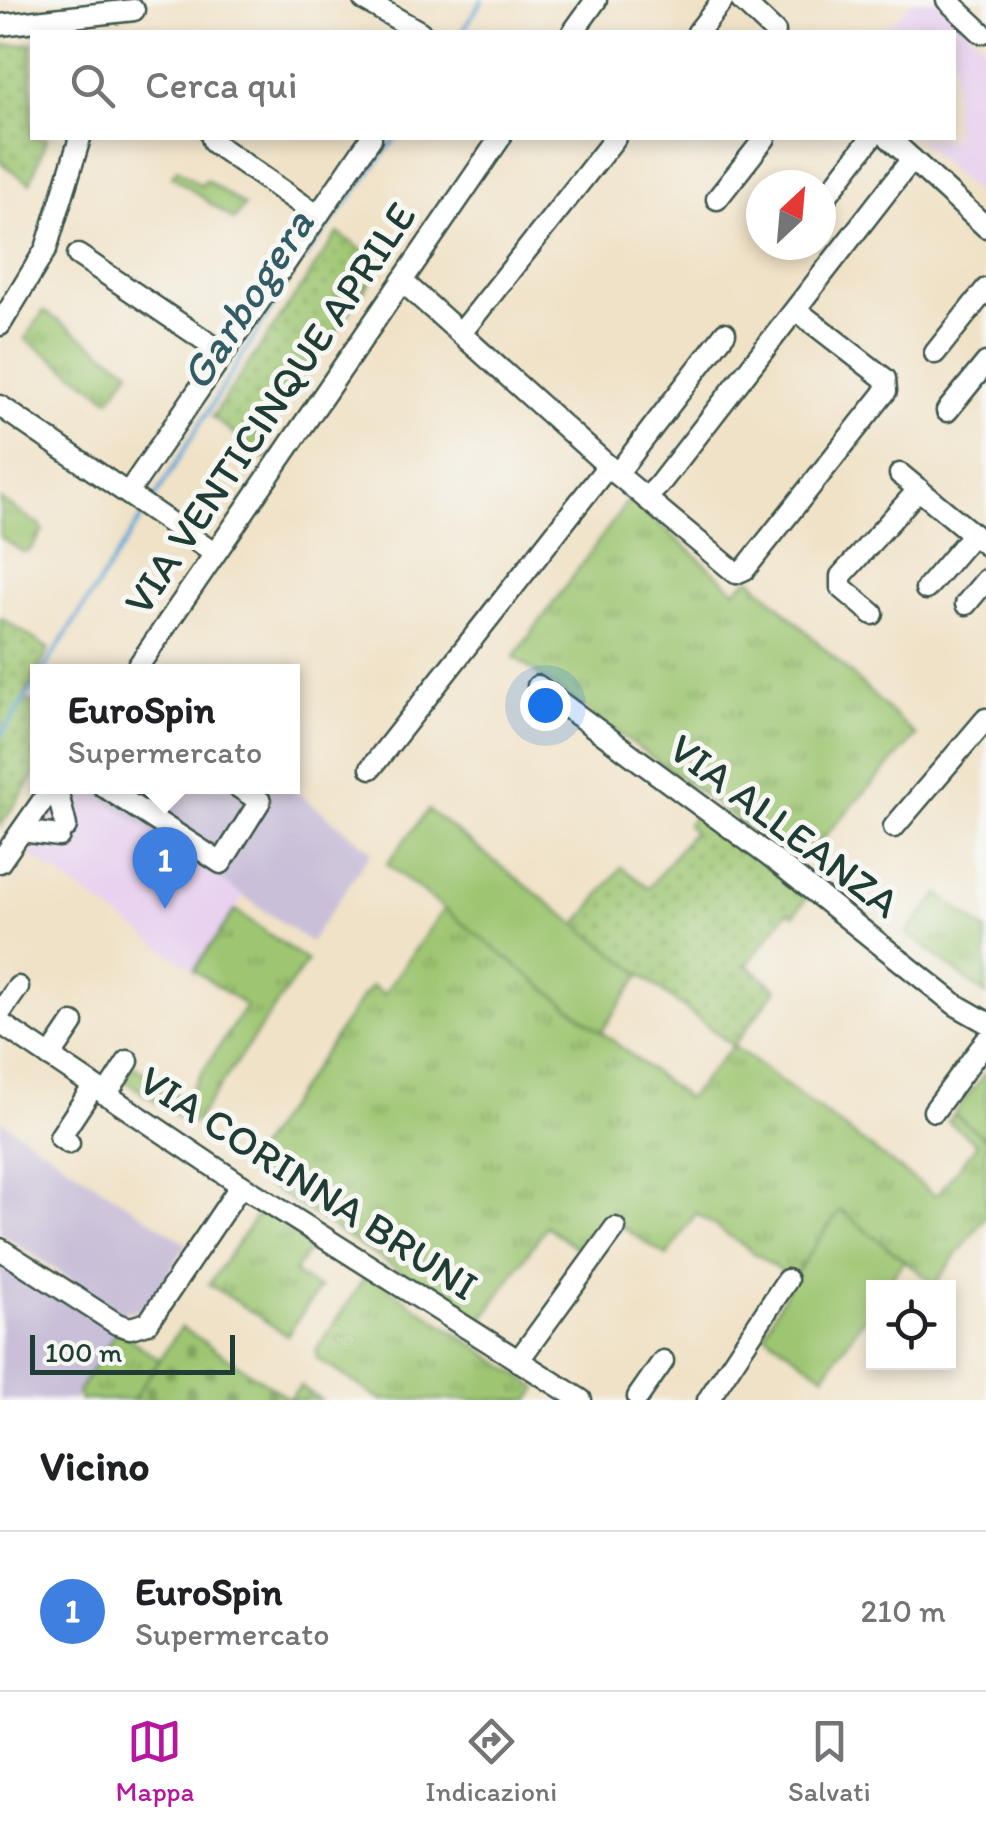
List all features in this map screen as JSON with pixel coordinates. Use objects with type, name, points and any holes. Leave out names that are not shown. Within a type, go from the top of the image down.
[{"type":"street","points":[[364,0],[416,30]]},
{"type":"street","points":[[574,30],[596,0]]},
{"type":"street","points":[[700,30],[724,0]]},
{"type":"street","points":[[740,0],[773,30]]},
{"type":"street","points":[[947,0],[982,33]]},
{"type":"street","points":[[0,25],[40,10],[136,5],[125,30]]},
{"type":"street","points":[[0,326],[46,249],[79,140]]},
{"type":"street","points":[[213,140],[317,214]]},
{"type":"street","points":[[142,503],[222,352],[370,140]]},
{"type":"street","name":"VIA VENTICINQUE APRILE","points":[[139,664],[499,140]]},
{"type":"street","points":[[461,333],[613,140]]},
{"type":"street","points":[[716,199],[763,140]]},
{"type":"street","points":[[836,184],[869,140]]},
{"type":"street","points":[[891,140],[986,227]]},
{"type":"street","points":[[646,498],[912,159]]},
{"type":"street","points":[[78,255],[222,352]]},
{"type":"street","points":[[402,280],[613,470],[736,573],[745,568],[886,391],[886,379],[796,310]]},
{"type":"street","points":[[935,352],[986,289]]},
{"type":"street","points":[[371,768],[724,333]]},
{"type":"street","points":[[946,411],[986,363]]},
{"type":"street","points":[[0,406],[214,552]]},
{"type":"street","points":[[900,474],[979,539],[926,589]]},
{"type":"street","points":[[872,614],[841,587],[841,576],[919,489]]},
{"type":"street","points":[[966,604],[986,580]]},
{"type":"street","name":"VIA ALLEANZA","points":[[538,686],[766,853],[956,1005],[986,1022]]},
{"type":"street","points":[[894,827],[986,719]]},
{"type":"street","points":[[0,862],[28,832],[54,794]]},
{"type":"street","points":[[28,832],[63,831],[58,794]]},
{"type":"street","points":[[115,794],[221,863],[260,801],[249,794]]},
{"type":"street","points":[[0,1013],[18,987]]},
{"type":"street","name":"VIA CORINNA BRUNI","points":[[0,1022],[131,1115],[581,1400]]},
{"type":"street","points":[[50,1057],[73,1023]]},
{"type":"street","points":[[934,1110],[986,1041]]},
{"type":"street","points":[[68,1143],[60,1137],[128,1061]]},
{"type":"street","points":[[0,1249],[117,1324],[139,1326],[148,1323],[241,1185]]},
{"type":"street","points":[[518,1361],[615,1228]]},
{"type":"street","points":[[708,1400],[787,1280]]},
{"type":"street","points":[[639,1399],[664,1361]]},
{"type":"shaded area","points":[[914,0],[938,0],[986,47],[986,203],[919,140],[956,140],[956,30],[883,30]]},
{"type":"shaded area","points":[[63,794],[96,794],[245,895],[194,970],[23,850]]},
{"type":"shaded area","points":[[96,794],[300,794],[372,851],[310,942]]},
{"type":"shaded area","points":[[0,1120],[187,1244],[148,1309],[120,1312],[0,1233]]},
{"type":"shaded area","points":[[0,1262],[117,1330],[74,1400],[0,1400]]},
{"type":"green space","points":[[30,43],[30,140],[46,140],[30,183],[0,162],[0,46]]},
{"type":"green space","points":[[177,169],[201,186],[206,180],[244,206],[234,220],[172,176]]},
{"type":"green space","points":[[338,233],[382,264],[263,439],[267,459],[212,417]]},
{"type":"green space","points":[[44,311],[130,370],[110,399],[25,339]]},
{"type":"green space","points":[[630,498],[735,590],[750,578],[916,736],[805,858],[797,849],[790,858],[514,657]]},
{"type":"green space","points":[[0,499],[41,526],[43,531],[29,551],[23,552],[0,537]]},
{"type":"green space","points":[[0,617],[49,649],[41,664],[30,664],[30,685],[24,697],[30,702],[30,782],[0,826]]},
{"type":"green space","points":[[428,810],[641,974],[601,1032],[387,864]]},
{"type":"green space","points":[[698,811],[808,896],[794,915],[788,911],[747,965],[777,989],[733,1046],[577,925],[621,867],[649,888],[693,831],[687,825]]},
{"type":"green space","points":[[939,894],[986,931],[986,995],[907,933]]},
{"type":"green space","points":[[444,908],[687,1099],[733,1046],[936,1196],[977,1144],[948,1121],[954,1114],[986,1139],[986,1216],[938,1280],[930,1280],[840,1211],[792,1279],[696,1213],[667,1256],[616,1223],[585,1254],[546,1226],[478,1326],[243,1170],[363,996],[372,986],[384,994]]},
{"type":"green space","points":[[235,910],[307,961],[195,1122],[188,1124],[124,1080],[133,1065],[184,1100],[246,1006],[194,970]]},
{"type":"green space","points":[[986,1072],[986,1139],[954,1114]]},
{"type":"green space","points":[[262,1208],[314,1241],[294,1273],[317,1288],[321,1286],[287,1335],[209,1284]]},
{"type":"green space","points":[[840,1210],[904,1260],[890,1280],[866,1280],[866,1315],[824,1375],[764,1333],[792,1279]]},
{"type":"green space","points":[[367,1274],[538,1388],[530,1400],[381,1400],[317,1358],[316,1351]]},
{"type":"green space","points":[[181,1327],[290,1399],[300,1386],[321,1400],[133,1400]]},
{"type":"green space","points":[[117,1330],[160,1360],[133,1400],[80,1400],[78,1392]]},
{"type":"waterway","name":"Garbogera","points":[[463,30],[482,0]]},
{"type":"waterway","name":"Garbogera","points":[[154,499],[295,270],[394,140]]},
{"type":"waterway","name":"Garbogera","points":[[47,664],[141,518]]},
{"type":"waterway","name":"Garbogera","points":[[0,737],[30,691]]},
{"type":"place","name":"EuroSpin","points":[[165,909]]}]
